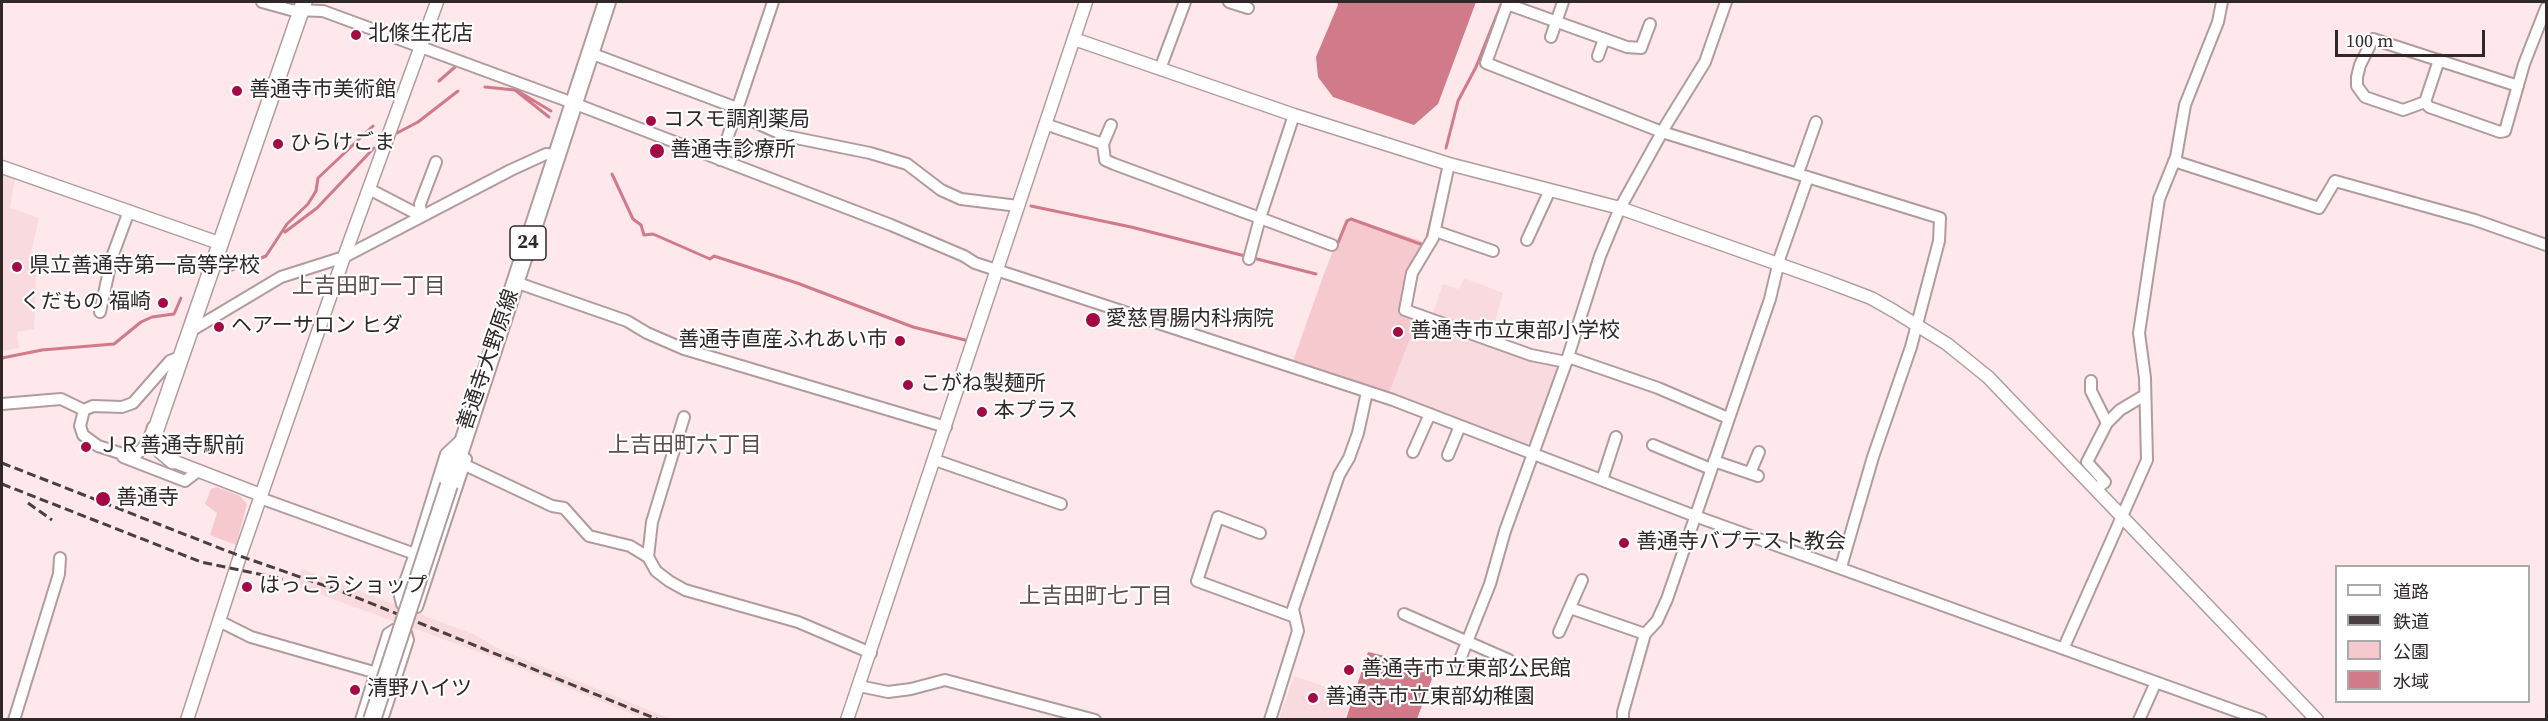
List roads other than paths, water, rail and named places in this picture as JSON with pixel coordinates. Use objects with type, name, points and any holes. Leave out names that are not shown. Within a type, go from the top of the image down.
[{"type":"main road","name":"善通寺大野原線","points":[[372,720],[607,2]]},
{"type":"main road","points":[[173,461],[161,451],[154,435],[303,6]]},
{"type":"street","points":[[262,2],[303,6],[323,11],[573,103],[891,225],[996,270],[1430,414],[1695,516],[2064,647],[2261,720]]},
{"type":"street","points":[[187,720],[344,257],[437,2]]},
{"type":"street","points":[[720,160],[773,2]]},
{"type":"street","points":[[847,720],[1086,2]]},
{"type":"street","points":[[1161,69],[1185,2]]},
{"type":"street","points":[[1229,2],[1248,8]]},
{"type":"street","points":[[1551,37],[1563,2]]},
{"type":"street","points":[[1459,662],[1490,584],[1532,453],[1567,360],[1584,301],[1620,208],[1662,132],[1705,62],[1726,2]]},
{"type":"street","points":[[2064,647],[2147,460],[2145,396],[2139,333],[2159,199],[2174,161],[2185,105],[2218,22],[2222,2]]},
{"type":"street","points":[[1650,24],[1641,48],[1627,47],[1508,3],[1486,63],[1662,132],[1940,218],[1939,241],[1917,324],[1873,457],[1841,567]]},
{"type":"street","points":[[2425,102],[2429,107],[2500,132],[2505,131],[2518,86],[2547,8]]},
{"type":"street","points":[[1074,39],[1294,115],[1449,164],[1620,208],[1871,298],[1947,344],[1988,377],[2317,720]]},
{"type":"street","points":[[1598,56],[1604,39]]},
{"type":"street","points":[[2425,102],[2403,110],[2365,97],[2357,86],[2360,64],[2373,39],[2518,86]]},
{"type":"street","points":[[590,53],[736,108],[743,117],[786,136],[870,153],[907,164],[941,190],[961,199],[1018,206]]},
{"type":"street","points":[[2425,102],[2439,60]]},
{"type":"street","points":[[1250,257],[1260,218],[1294,115]]},
{"type":"street","points":[[1623,720],[1623,712],[1645,634],[1657,621],[1666,599],[1770,299],[1816,122]]},
{"type":"street","points":[[1045,124],[1103,144]]},
{"type":"street","points":[[1111,125],[1103,144],[1105,160],[1332,245]]},
{"type":"street","points":[[189,332],[281,277],[344,257],[539,156],[556,155]]},
{"type":"street","points":[[2174,161],[2319,208],[2335,181],[2475,220],[2547,245]]},
{"type":"street","points":[[421,216],[420,204],[436,162]]},
{"type":"street","points":[[1449,164],[1435,231],[1412,273],[1405,310],[1531,355],[1567,360],[1658,388],[1728,417]]},
{"type":"street","points":[[2,167],[219,243]]},
{"type":"street","points":[[369,189],[421,216]]},
{"type":"street","points":[[1527,240],[1550,190]]},
{"type":"street","points":[[100,312],[112,257],[129,211]]},
{"type":"street","points":[[1435,231],[1493,251]]},
{"type":"street","points":[[515,282],[627,321],[647,333],[684,349],[946,427]]},
{"type":"street","points":[[2,404],[61,399],[84,410],[93,406],[122,407],[133,403],[170,361],[180,357]]},
{"type":"street","points":[[154,379],[163,378],[170,386]]},
{"type":"street","points":[[2091,381],[2091,391],[2108,423]]},
{"type":"street","points":[[1270,720],[1298,631],[1293,609],[1339,475],[1349,458],[1358,433],[1367,392]]},
{"type":"street","points":[[2096,489],[2105,482],[2087,462],[2108,423],[2120,411],[2145,396]]},
{"type":"street","points":[[84,410],[80,426],[83,435],[98,446],[129,456],[139,453],[148,442],[154,423],[160,417]]},
{"type":"street","points":[[1413,452],[1430,414]]},
{"type":"street","points":[[648,557],[652,522],[684,417]]},
{"type":"street","points":[[1448,455],[1460,426]]},
{"type":"street","points":[[1602,480],[1616,437]]},
{"type":"street","points":[[463,438],[465,465],[417,607],[402,604],[400,597],[446,454],[463,438]]},
{"type":"street","points":[[1653,445],[1712,465],[1754,474],[1759,452]]},
{"type":"street","points":[[121,455],[129,461],[185,481],[198,471]]},
{"type":"street","points":[[935,460],[1062,504]]},
{"type":"street","points":[[173,461],[261,497],[415,554]]},
{"type":"street","points":[[465,465],[552,506],[564,508],[589,536],[630,546],[648,557],[656,571],[685,590],[798,622],[871,653]]},
{"type":"street","points":[[1260,533],[1218,517],[1197,580],[1295,617]]},
{"type":"street","points":[[14,720],[58,574],[60,558]]},
{"type":"street","points":[[1559,632],[1582,580]]},
{"type":"street","points":[[1570,608],[1645,634]]},
{"type":"street","points":[[1404,614],[1509,660]]},
{"type":"street","points":[[219,621],[251,637],[377,673]]},
{"type":"street","points":[[361,720],[388,634],[394,630],[406,633],[408,640],[382,720]]},
{"type":"street","points":[[859,686],[888,692],[945,680],[1095,720]]},
{"type":"street","points":[[2139,720],[2156,682]]},
{"type":"water","points":[[1337,2],[1476,2],[1438,104],[1414,125],[1333,97],[1318,77],[1316,57],[1338,5]]},
{"type":"water","points":[[1368,652],[1436,668],[1417,719],[1346,719]]},
{"type":"waterway","points":[[1446,148],[1458,101],[1476,67],[1502,2]]},
{"type":"waterway","points":[[439,81],[455,67]]},
{"type":"waterway","points":[[485,87],[515,90],[549,117]]},
{"type":"waterway","points":[[516,90],[551,111]]},
{"type":"waterway","points":[[397,133],[418,122],[458,91]]},
{"type":"waterway","points":[[224,273],[266,256],[287,224],[308,204],[316,191],[318,178],[373,126]]},
{"type":"waterway","points":[[285,232],[317,208],[374,148]]},
{"type":"waterway","points":[[612,174],[633,219],[641,225],[644,235],[653,234],[710,259],[714,256],[797,283],[913,327],[969,341]]},
{"type":"waterway","points":[[1427,238],[1439,187]]},
{"type":"waterway","points":[[1031,206],[1131,227],[1316,274]]},
{"type":"waterway","points":[[1338,243],[1347,221],[1351,219],[1423,245]]},
{"type":"waterway","points":[[2,358],[42,350],[114,344],[141,322],[152,317],[174,314],[181,298]]},
{"type":"railway","points":[[2,463],[240,556],[343,592],[659,720]]},
{"type":"railway","points":[[2,484],[201,562],[283,579]]},
{"type":"railway","points":[[28,503],[52,520]]},
{"type":"place","name":"北條生花店","points":[[356,35]]},
{"type":"place","name":"善通寺市美術館","points":[[237,91]]},
{"type":"place","name":"コスモ調剤薬局","points":[[651,121]]},
{"type":"place","name":"ひらけごま","points":[[278,144]]},
{"type":"place","name":"善通寺診療所","points":[[657,151]]},
{"type":"place","name":"県立善通寺第一高等学校","points":[[17,267]]},
{"type":"place","name":"くだもの 福崎","points":[[163,303]]},
{"type":"place","name":"愛慈胃腸内科病院","points":[[1093,320]]},
{"type":"place","name":"ヘアーサロン ヒダ","points":[[219,327]]},
{"type":"place","name":"善通寺市立東部小学校","points":[[1398,332]]},
{"type":"place","name":"善通寺直産ふれあい市","points":[[900,341]]},
{"type":"place","name":"こがね製麺所","points":[[908,385]]},
{"type":"place","name":"本プラス","points":[[982,412]]},
{"type":"place","name":"ＪＲ善通寺駅前","points":[[86,447]]},
{"type":"place","name":"善通寺","points":[[103,499]]},
{"type":"place","name":"善通寺バプテスト教会","points":[[1624,543]]},
{"type":"place","name":"はっこうショップ","points":[[247,587]]},
{"type":"place","name":"善通寺市立東部公民館","points":[[1349,670]]},
{"type":"place","name":"清野ハイツ","points":[[355,690]]},
{"type":"place","name":"善通寺市立東部幼稚園","points":[[1313,698]]},
{"type":"district","name":"上吉田町一丁目","points":[[369,287]]},
{"type":"district","name":"上吉田町六丁目","points":[[685,446]]},
{"type":"district","name":"上吉田町七丁目","points":[[1096,597]]}]
